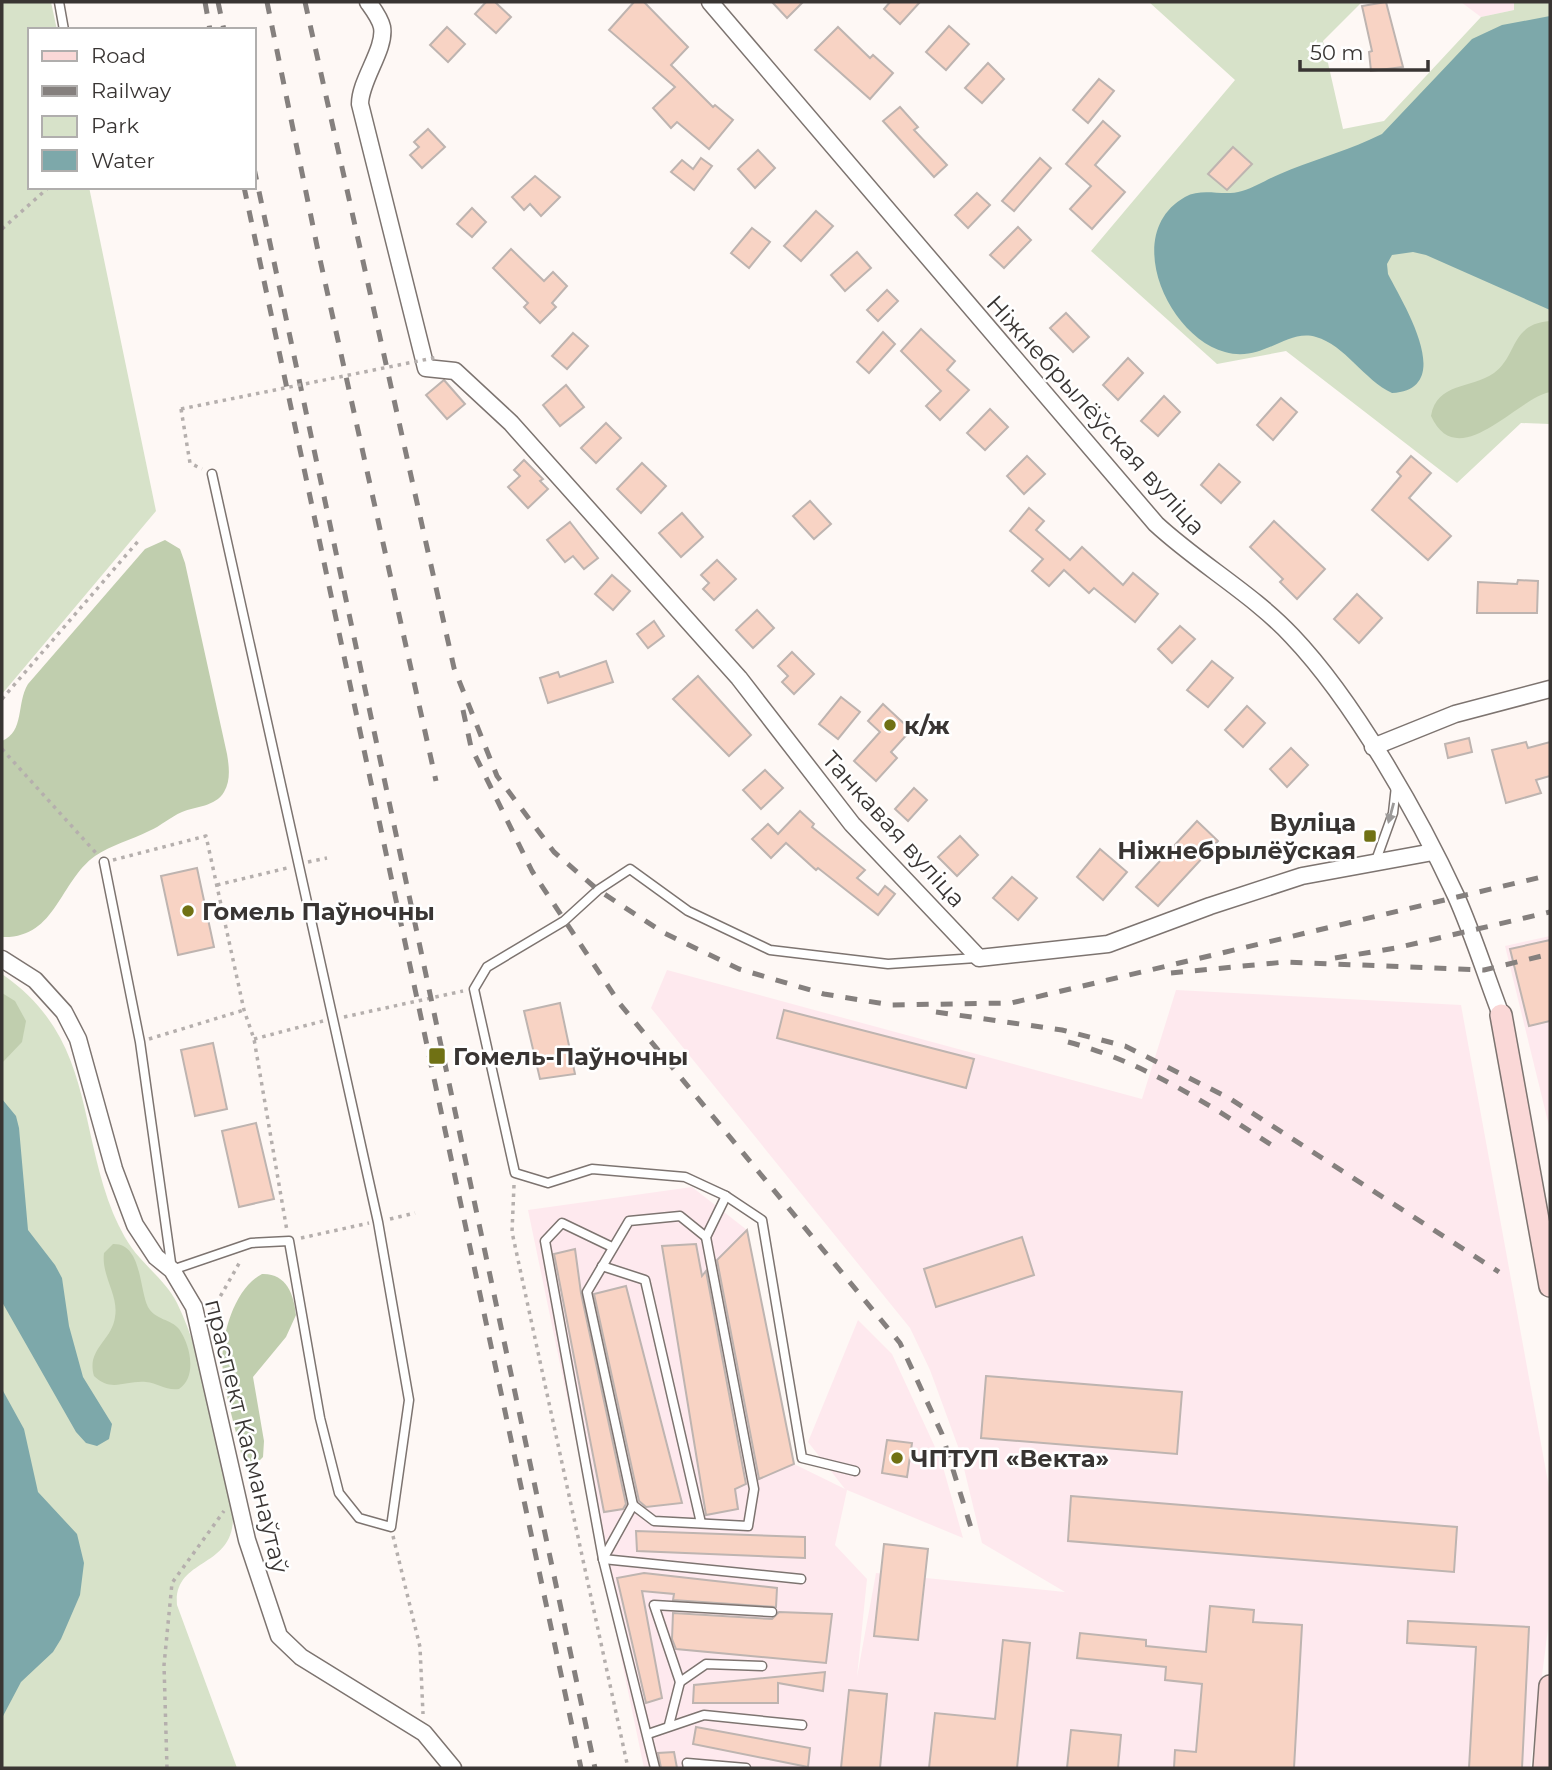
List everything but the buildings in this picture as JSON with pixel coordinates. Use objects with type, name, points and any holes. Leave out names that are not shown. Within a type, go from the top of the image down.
[{"type":"street","points":[[368,2],[382,27],[382,37],[362,89],[360,104],[432,362]]},
{"type":"street","name":"Ніжнебрылёўская вуліца","points":[[710,2],[1156,524],[1194,559],[1291,634],[1373,747],[1433,852],[1456,897],[1501,1015]]},
{"type":"street","name":"Танкавая вуліца","points":[[432,362],[455,371],[512,422],[739,678],[852,824],[979,958]]},
{"type":"street","points":[[1373,747],[1455,714],[1550,689]]},
{"type":"street","points":[[979,958],[1108,944],[1280,883],[1433,852]]},
{"type":"street","name":"праспект Касманаўтаў","points":[[2,959],[34,980],[64,1012],[78,1039],[114,1169],[135,1225],[156,1257],[172,1270],[194,1307],[247,1540],[279,1636],[312,1664],[424,1733],[453,1768]]},
{"type":"street","points":[[1501,1015],[1550,1286]]},
{"type":"street","points":[[1544,1768],[1550,1686]]},
{"type":"lane","points":[[59,2],[64,28]]},
{"type":"lane","points":[[104,862],[140,1042],[172,1270],[251,1243],[289,1241],[320,1418],[339,1493],[359,1518],[391,1527],[409,1400],[378,1222],[212,474]]},
{"type":"lane","points":[[1375,863],[1393,813],[1396,786]]},
{"type":"lane","points":[[855,1471],[802,1458],[762,1220],[726,1196],[685,1177],[592,1169],[548,1183],[515,1172],[474,989],[487,967],[564,921],[614,877],[630,869],[688,911],[771,950],[888,964],[979,958]]},
{"type":"lane","points":[[706,1237],[680,1216],[629,1221],[587,1292],[633,1505],[654,1521],[748,1526],[754,1489],[706,1237],[726,1196]]},
{"type":"lane","points":[[612,1247],[562,1223],[545,1241],[603,1559],[655,1768]]},
{"type":"lane","points":[[602,1266],[645,1280],[701,1523]]},
{"type":"lane","points":[[603,1559],[633,1505]]},
{"type":"lane","points":[[603,1559],[802,1580]]},
{"type":"lane","points":[[668,1725],[680,1682],[654,1605],[772,1612]]},
{"type":"lane","points":[[680,1682],[706,1664],[761,1666]]},
{"type":"lane","points":[[648,1734],[668,1725],[705,1715],[802,1726]]},
{"type":"lane","points":[[688,1768],[687,1763],[746,1768]]},
{"type":"path","points":[[2,229],[47,189]]},
{"type":"path","points":[[190,463],[181,409],[432,362]]},
{"type":"path","points":[[2,699],[141,539]]},
{"type":"path","points":[[2,749],[104,862],[206,836],[244,1010],[254,1039],[289,1241],[332,1231]]},
{"type":"path","points":[[218,885],[256,877]]},
{"type":"path","points":[[254,1039],[292,1027],[474,989]]},
{"type":"path","points":[[140,1042],[244,1010]]},
{"type":"path","points":[[515,1172],[512,1232],[628,1768]]},
{"type":"path","points":[[201,1330],[251,1243]]},
{"type":"path","points":[[167,1768],[164,1665],[172,1583],[237,1493]]},
{"type":"path","points":[[391,1527],[420,1647],[424,1733]]},
{"type":"shaded area","points":[[1461,2],[1514,2],[1514,10],[1481,17]]},
{"type":"shaded area","points":[[1550,936],[1550,1130],[1505,946]]},
{"type":"shaded area","points":[[667,970],[1142,1099],[1176,990],[1461,1005],[1550,1493],[1548,1629],[1530,1768],[644,1768],[528,1210],[692,1187],[747,1230],[794,1464],[845,1489],[808,1442],[858,1320],[892,1354],[941,1460],[963,1538],[847,1490],[835,1545],[867,1579],[857,1677],[876,1573],[1065,1592],[982,1543],[960,1452],[930,1370],[910,1328],[651,1008]]},
{"type":"green space","points":[[2,2],[51,2],[57,28],[28,28],[28,189],[89,189],[156,511],[2,694]]},
{"type":"green space","points":[[1149,2],[1362,2],[1323,41],[1343,129],[1384,121],[1481,17],[1514,10],[1514,2],[1550,2],[1550,424],[1521,423],[1457,483],[1286,351],[1217,364],[1091,251],[1235,80]]},
{"type":"green space","points":[[1550,321],[1550,392],[1472,436],[1456,438],[1443,432],[1431,416],[1440,397],[1494,373],[1502,366],[1521,334],[1537,323]]},
{"type":"green space","points":[[165,540],[180,549],[185,563],[227,754],[228,783],[216,801],[173,816],[153,829],[95,856],[83,867],[46,919],[34,929],[20,935],[2,937],[2,741],[14,731],[28,684],[145,549]]},
{"type":"green space","points":[[2,974],[31,999],[53,1025],[68,1053],[113,1213],[132,1248],[165,1285],[177,1303],[204,1380],[233,1519],[230,1535],[223,1547],[184,1579],[178,1590],[177,1605],[237,1768],[2,1768]]},
{"type":"green space","points":[[2,993],[15,1001],[26,1021],[22,1042],[2,1063]]},
{"type":"green space","points":[[113,1244],[129,1251],[134,1259],[148,1307],[176,1326],[187,1344],[190,1369],[185,1384],[179,1389],[146,1382],[106,1384],[94,1376],[93,1359],[109,1333],[115,1317],[115,1301],[104,1261],[104,1253]]},
{"type":"green space","points":[[262,1274],[283,1281],[291,1293],[296,1315],[286,1337],[253,1377],[264,1441],[263,1457],[258,1462],[251,1463],[241,1453],[226,1392],[222,1360],[226,1331],[236,1303],[243,1291]]},
{"type":"water","points":[[1550,16],[1550,310],[1426,255],[1413,252],[1392,255],[1387,264],[1388,274],[1413,323],[1423,361],[1421,377],[1411,388],[1392,393],[1372,380],[1336,347],[1316,337],[1295,337],[1263,350],[1239,354],[1225,352],[1204,343],[1186,327],[1170,306],[1160,282],[1155,258],[1156,234],[1166,213],[1192,194],[1242,191],[1382,134],[1472,39],[1502,25]]},
{"type":"water","points":[[2,1099],[16,1116],[19,1128],[28,1230],[62,1278],[69,1326],[83,1377],[112,1424],[109,1439],[97,1446],[86,1443],[76,1432],[2,1302]]},
{"type":"water","points":[[2,1389],[24,1429],[38,1492],[77,1534],[84,1563],[80,1595],[61,1639],[53,1652],[21,1682],[2,1718]]},
{"type":"railway","points":[[205,2],[210,28]]},
{"type":"railway","points":[[218,2],[224,28]]},
{"type":"railway","points":[[267,2],[317,246],[436,781]]},
{"type":"railway","points":[[305,2],[454,668],[497,776],[554,852],[598,890],[664,933],[739,969],[824,994],[891,1005],[1011,1003],[1550,875]]},
{"type":"railway","points":[[256,177],[595,1768]]},
{"type":"railway","points":[[244,189],[581,1768]]},
{"type":"railway","points":[[463,710],[471,747],[532,871],[620,1004],[900,1343],[942,1434],[972,1531]]},
{"type":"railway","points":[[1335,958],[1396,948],[1550,912]]},
{"type":"railway","points":[[1171,973],[1285,962],[1484,970],[1550,954]]},
{"type":"railway","points":[[936,1012],[1062,1030],[1125,1046],[1229,1098],[1499,1272]]},
{"type":"railway","points":[[1068,1042],[1123,1061],[1175,1086],[1273,1146]]},
{"type":"place","name":"к/ж","points":[[890,725]]},
{"type":"place","name":"Вуліца Ніжнебрылёўская","points":[[1370,836]]},
{"type":"place","name":"Гомель Паўночны","points":[[188,911]]},
{"type":"place","name":"Гомель-Паўночны","points":[[437,1056]]},
{"type":"place","name":"ЧПТУП «Векта»","points":[[897,1458]]}]
